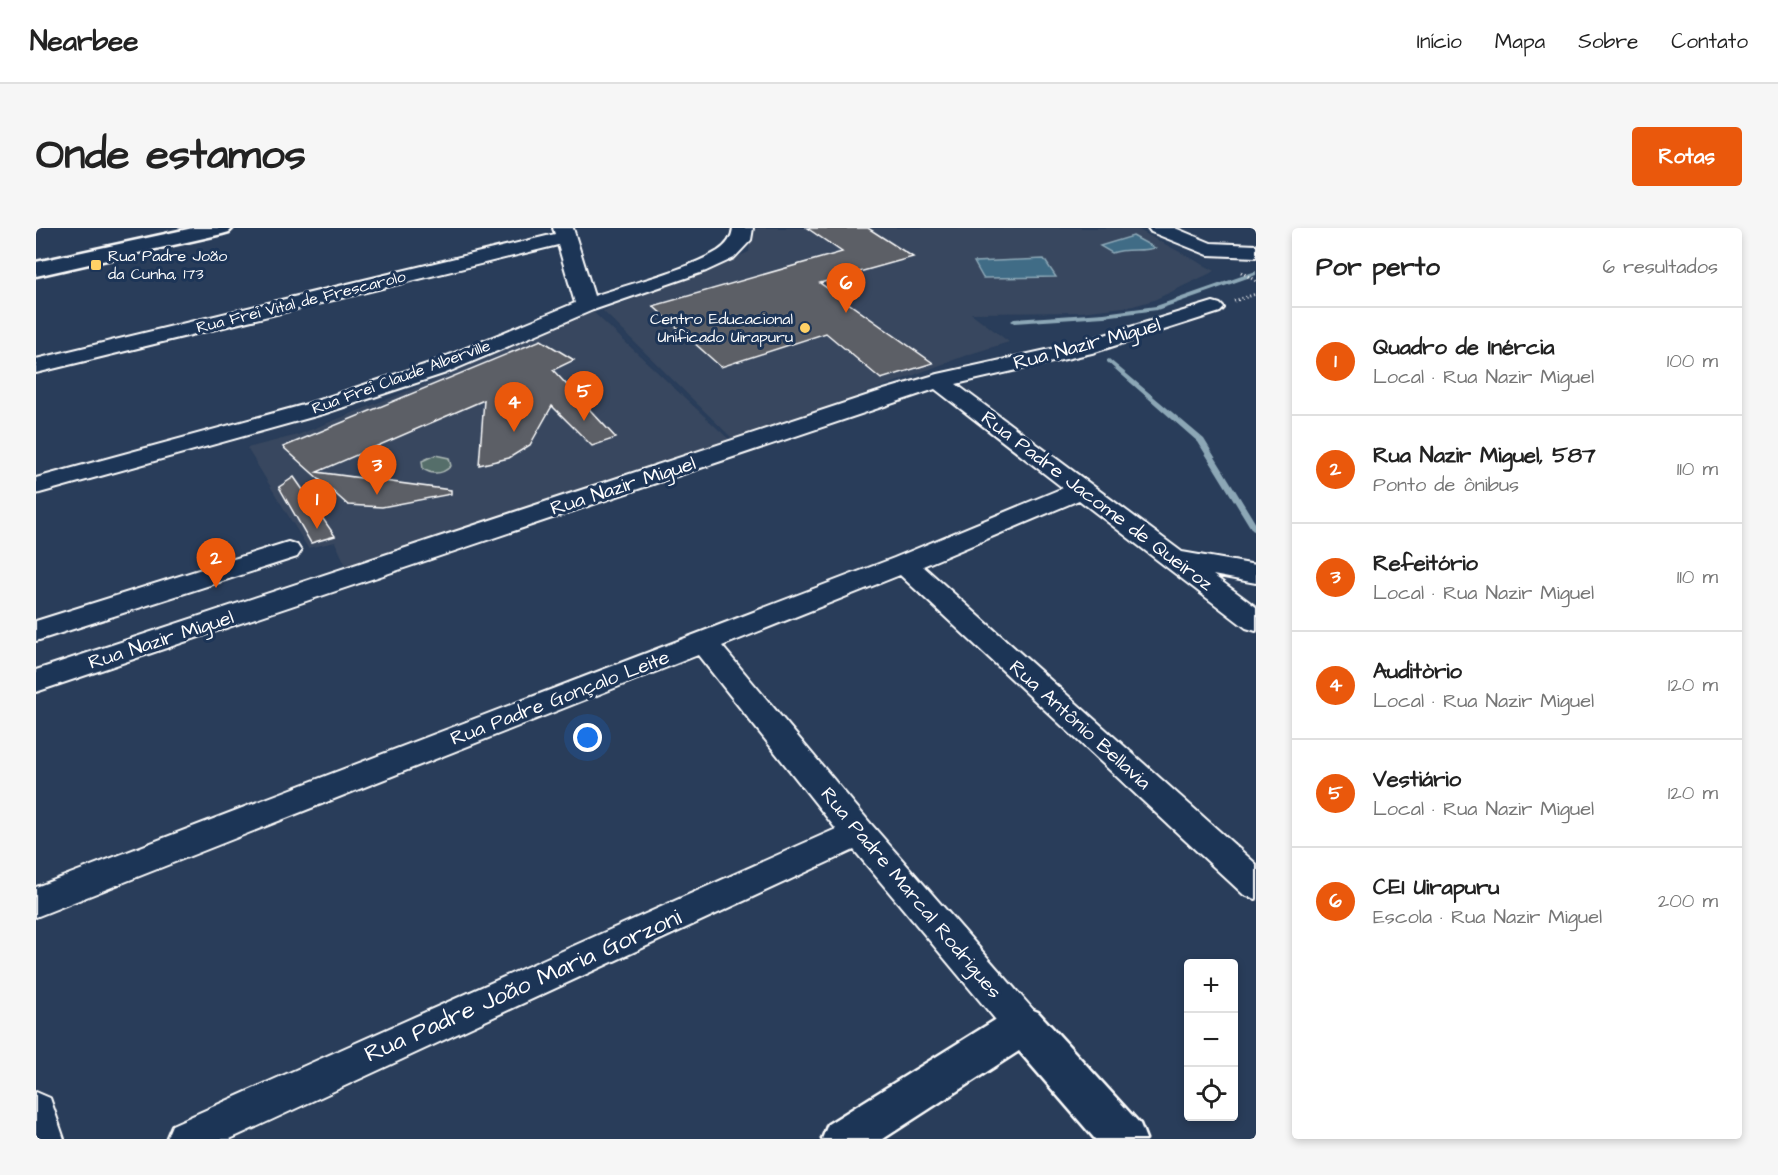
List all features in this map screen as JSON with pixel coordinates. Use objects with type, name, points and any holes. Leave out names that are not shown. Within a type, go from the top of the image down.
[{"type":"main road","points":[[36,269],[201,230],[222,228]]},
{"type":"main road","points":[[844,1139],[1023,1025]]},
{"type":"main road","name":"Rua Padre Marcal Rodrigues","points":[[1023,1025],[1124,1139]]},
{"type":"street","name":"Rua Frei Claude Alberville","points":[[36,486],[378,389],[438,368],[586,306],[699,267],[727,254],[741,240],[743,228]]},
{"type":"street","points":[[1158,228],[1208,249],[1256,251]]},
{"type":"street","points":[[564,233],[586,306]]},
{"type":"street","name":"Rua Frei Vital de Frescarolo","points":[[36,366],[564,233]]},
{"type":"street","name":"Rua Nazir Miguel","points":[[36,681],[938,381],[1084,348],[1214,308]]},
{"type":"street","name":"Rua Padre Jacome de Queiroz","points":[[938,381],[1256,621]]},
{"type":"street","points":[[36,501],[89,472]]},
{"type":"street","name":"Rua Padre Gonçalo Leite","points":[[36,902],[904,564],[1083,489]]},
{"type":"street","points":[[36,632],[288,551]]},
{"type":"street","points":[[1173,560],[1256,574]]},
{"type":"street","name":"Rua Antônio Bellavia","points":[[904,564],[1256,885]]},
{"type":"street","points":[[71,620],[85,665]]},
{"type":"street","name":"Rua Padre Marcal Rodrigues","points":[[703,642],[860,833],[1023,1025]]},
{"type":"street","name":"Rua Padre João Maria Gorzoni","points":[[186,1139],[860,833]]},
{"type":"street","points":[[36,1111],[44,1139]]},
{"type":"shaded area","name":"Centro Educacional Unificado Uirapuru","points":[[751,228],[1135,228],[1215,271],[1154,300],[1133,306],[1080,312],[971,313],[1009,342],[967,355],[736,442],[603,311],[749,252]]},
{"type":"shaded area","points":[[1133,236],[1155,248],[1112,253],[1100,246]]},
{"type":"shaded area","points":[[1044,259],[1056,277],[983,278],[974,262]]},
{"type":"shaded area","points":[[591,310],[735,445],[349,572],[335,542],[308,548],[247,448],[298,435],[452,373]]},
{"type":"green space","points":[[435,455],[449,458],[451,466],[438,473],[423,469],[422,461]]},
{"type":"building","points":[[807,228],[868,228],[913,257],[820,283],[933,363],[881,379],[826,333],[721,367],[653,306],[842,252]]},
{"type":"building","points":[[541,340],[574,360],[553,370],[616,438],[592,446],[552,406],[530,445],[509,458],[479,465],[484,400],[317,472],[451,490],[451,494],[382,507],[348,505],[283,447]]},
{"type":"building","points":[[294,477],[335,536],[311,543],[279,487]]},
{"type":"waterway","points":[[1014,321],[1104,315],[1157,308],[1256,273]]},
{"type":"waterway","points":[[1109,361],[1201,441],[1256,530]]},
{"type":"place","name":"Rua Padre João da Cunha, 173","points":[[96,265]]},
{"type":"place","name":"CEI Uirapuru","points":[[846,313]]},
{"type":"place","name":"Centro Educacional Unificado Uirapuru","points":[[805,328]]},
{"type":"place","name":"Vestiário","points":[[584,421]]},
{"type":"place","name":"Auditòrio","points":[[514,432]]},
{"type":"place","name":"Refeitório","points":[[377,495]]},
{"type":"place","name":"Quadro de Inércia","points":[[317,529]]},
{"type":"place","name":"Rua Nazir Miguel, 587","points":[[216,588]]}]
